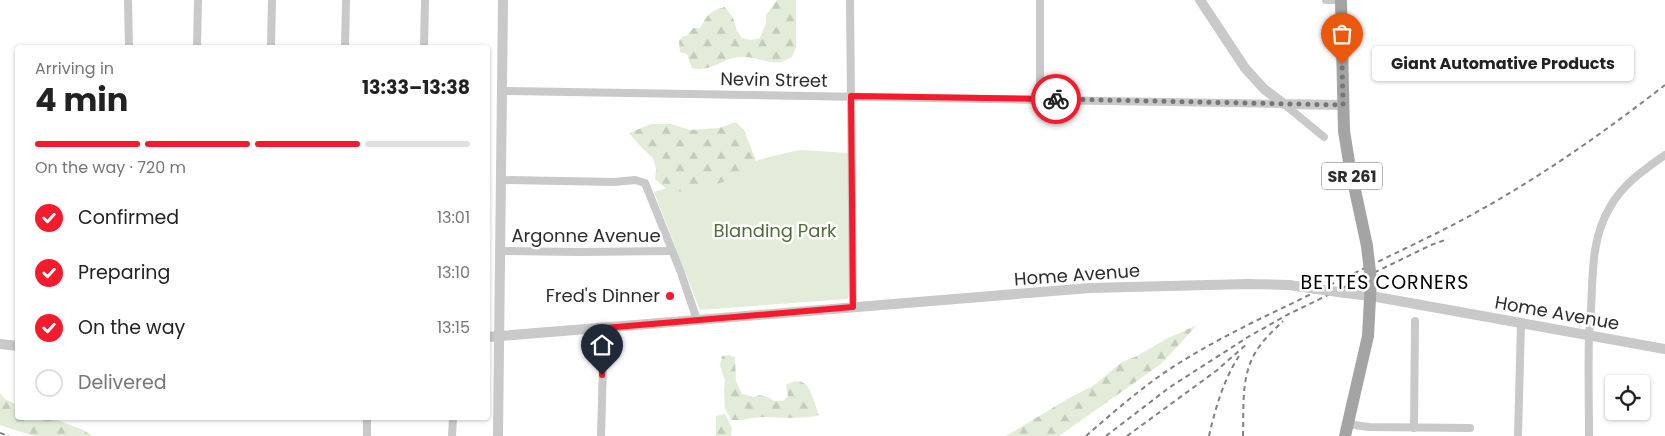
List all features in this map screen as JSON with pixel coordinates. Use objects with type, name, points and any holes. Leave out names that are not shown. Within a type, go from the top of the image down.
[{"type":"main road","name":"SR 261","points":[[1341,0],[1344,131],[1367,246],[1371,280],[1370,321],[1365,352],[1346,430]]},
{"type":"street","points":[[128,0],[129,45]]},
{"type":"street","points":[[197,45],[198,0]]},
{"type":"street","points":[[271,45],[272,0]]},
{"type":"street","points":[[345,45],[346,0]]},
{"type":"street","points":[[424,45],[425,0]]},
{"type":"street","points":[[498,436],[504,0]]},
{"type":"street","points":[[850,0],[853,307]]},
{"type":"street","points":[[1040,0],[1040,99]]},
{"type":"street","points":[[1200,0],[1245,68],[1258,84],[1324,137]]},
{"type":"street","points":[[1326,0],[1341,0]]},
{"type":"street","name":"Nevin Street","points":[[503,91],[1284,104]]},
{"type":"street","points":[[1284,104],[1343,105]]},
{"type":"street","points":[[1589,436],[1589,335],[1595,247],[1602,221],[1628,183],[1665,155]]},
{"type":"street","points":[[502,180],[640,181],[645,183],[697,320]]},
{"type":"street","name":"Argonne Avenue","points":[[501,251],[672,251]]},
{"type":"street","name":"Home Avenue","points":[[490,337],[1090,288],[1248,284],[1289,285],[1370,296],[1665,349]]},
{"type":"street","points":[[1414,428],[1415,321]]},
{"type":"street","points":[[1518,436],[1521,324]]},
{"type":"street","points":[[600,436],[604,328]]},
{"type":"street","points":[[0,344],[15,346]]},
{"type":"street","points":[[367,420],[367,436]]},
{"type":"street","points":[[452,436],[453,420]]},
{"type":"street","points":[[1346,430],[1369,427],[1470,428]]},
{"type":"street","points":[[1392,436],[1393,427]]},
{"type":"green space","points":[[777,0],[796,0],[796,47],[792,57],[782,62],[771,62],[749,57],[738,57],[704,69],[698,69],[692,68],[687,54],[680,52],[679,41],[684,36],[687,36],[693,28],[700,28],[712,12],[725,7],[733,18],[737,31],[742,38],[751,40],[760,38],[766,23],[766,15]]},
{"type":"green space","points":[[736,122],[744,130],[756,161],[732,179],[692,192],[669,191],[655,179],[656,169],[653,158],[629,133],[651,124],[671,124],[690,130],[719,128]]},
{"type":"green space","name":"Blanding Park","points":[[800,150],[849,153],[849,296],[847,299],[700,310],[654,192],[745,164]]},
{"type":"green space","points":[[1197,325],[1161,364],[1059,436],[1006,436],[1069,398],[1093,386],[1122,362]]},
{"type":"green space","points":[[729,355],[735,357],[736,381],[742,394],[754,397],[759,395],[774,401],[783,401],[788,396],[786,385],[801,382],[806,384],[809,389],[819,415],[798,418],[763,417],[731,420],[725,408],[725,381],[720,365],[722,356]]},
{"type":"green space","points":[[0,393],[5,399],[15,404],[15,420],[57,420],[93,436],[34,436],[0,425]]},
{"type":"green space","points":[[725,414],[732,428],[731,436],[716,436],[716,416]]},
{"type":"railway","points":[[1086,436],[1146,386],[1184,360],[1239,329],[1437,233],[1497,200],[1583,146],[1665,85]]},
{"type":"railway","points":[[1106,436],[1170,387],[1248,337],[1287,315],[1431,245],[1448,239]]},
{"type":"railway","points":[[1243,436],[1244,390],[1249,368],[1261,344],[1283,321]]},
{"type":"railway","points":[[1127,436],[1216,371],[1248,343]]},
{"type":"railway","points":[[1209,436],[1221,394],[1239,356]]},
{"type":"railway","points":[[0,433],[9,436]]},
{"type":"way so far","points":[[1056,99],[1343,105],[1342,64]]},
{"type":"place","name":"Giant Automative Products","points":[[1342,64]]},
{"type":"place","name":"Fred's Dinner","points":[[670,296]]},
{"type":"district","name":"BETTES CORNERS","points":[[1385,282]]},
{"type":"route","points":[[602,375],[604,328],[853,307],[851,96],[1056,99]]}]
